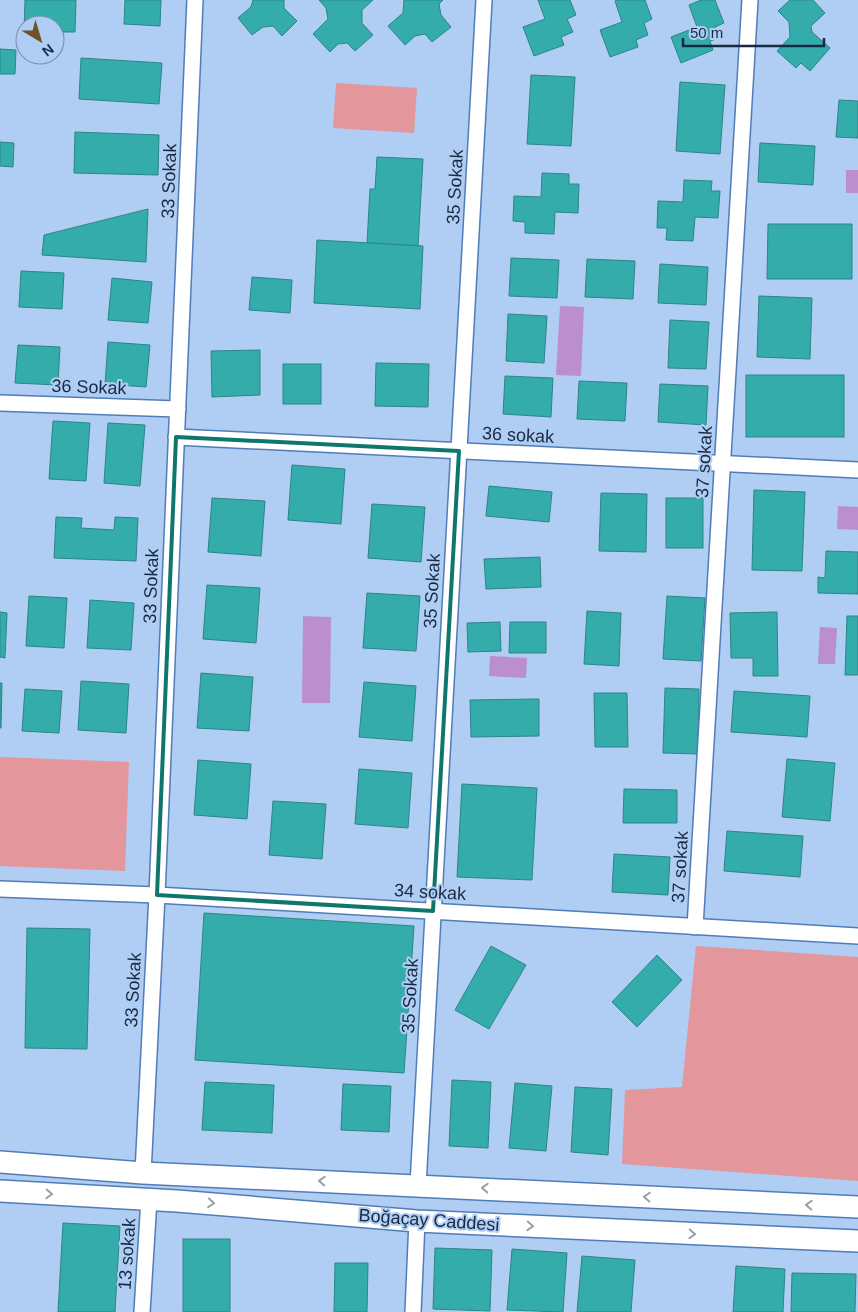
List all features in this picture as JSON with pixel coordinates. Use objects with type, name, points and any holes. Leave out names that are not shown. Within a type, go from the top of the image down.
[{"type":"main road","name":"Boğaçay Caddesi","points":[[0,1162],[143,1173],[858,1207]]},
{"type":"main road","name":"Boğaçay Caddesi","points":[[0,1191],[150,1199],[417,1221],[858,1241]]},
{"type":"street","name":"33 Sokak","points":[[143,1173],[157,896],[195,0]]},
{"type":"street","name":"35 Sokak","points":[[418,1185],[484,0]]},
{"type":"street","name":"37 sokak","points":[[695,927],[750,0]]},
{"type":"street","name":"36 Sokak","points":[[0,403],[178,409]]},
{"type":"street","name":"36 sokak","points":[[176,437],[858,470]]},
{"type":"street","name":"34 sokak","points":[[0,889],[433,911],[858,936]]},
{"type":"street","name":"13 sokak","points":[[142,1312],[150,1199]]},
{"type":"street","points":[[413,1312],[417,1221]]},
{"type":"highlighted area","points":[[176,437],[459,451],[433,911],[157,895]]},
{"type":"shaded area","points":[[336,83],[417,88],[414,133],[333,128]]},
{"type":"shaded area","points":[[846,170],[858,170],[858,193],[846,193]]},
{"type":"shaded area","points":[[560,306],[584,307],[581,376],[556,375]]},
{"type":"shaded area","points":[[838,506],[858,507],[858,530],[837,529]]},
{"type":"shaded area","points":[[303,616],[331,617],[330,703],[302,703]]},
{"type":"shaded area","points":[[820,627],[837,628],[835,664],[818,664]]},
{"type":"shaded area","points":[[490,656],[527,658],[526,678],[489,676]]},
{"type":"shaded area","points":[[0,757],[129,762],[125,871],[0,866]]},
{"type":"shaded area","points":[[696,946],[858,957],[858,1181],[622,1164],[625,1090],[682,1087]]},
{"type":"building","points":[[25,0],[76,0],[75,32],[65,32],[65,15],[25,15]]},
{"type":"building","points":[[125,0],[161,0],[160,26],[124,24]]},
{"type":"building","points":[[253,0],[284,0],[284,8],[297,21],[282,36],[273,26],[263,27],[252,35],[238,18],[251,7]]},
{"type":"building","points":[[319,0],[373,0],[362,10],[362,23],[373,35],[355,51],[347,43],[338,44],[330,52],[313,34],[328,19],[326,8]]},
{"type":"building","points":[[404,0],[443,0],[439,4],[441,15],[451,27],[432,42],[425,34],[415,36],[405,45],[388,26],[403,13]]},
{"type":"building","points":[[538,0],[570,0],[576,15],[567,19],[573,32],[561,37],[564,45],[534,56],[523,27],[545,19]]},
{"type":"building","points":[[645,0],[652,19],[644,23],[648,35],[636,40],[638,47],[610,57],[600,30],[622,22],[615,1]]},
{"type":"building","points":[[701,0],[715,0],[724,23],[715,27],[719,38],[710,41],[713,50],[681,63],[671,37],[697,27],[689,5]]},
{"type":"building","points":[[790,0],[813,0],[825,13],[811,26],[812,32],[830,48],[810,71],[801,63],[796,68],[777,51],[790,37],[789,22],[778,11]]},
{"type":"building","points":[[0,49],[15,50],[15,74],[0,74]]},
{"type":"building","points":[[81,58],[162,63],[159,104],[79,99]]},
{"type":"building","points":[[531,75],[575,77],[571,146],[527,144]]},
{"type":"building","points":[[680,82],[725,85],[720,154],[676,151]]},
{"type":"building","points":[[839,100],[858,101],[858,138],[836,137]]},
{"type":"building","points":[[75,132],[159,135],[158,175],[74,173]]},
{"type":"building","points":[[0,142],[14,143],[13,167],[0,166]]},
{"type":"building","points":[[760,143],[815,146],[813,185],[758,182]]},
{"type":"building","points":[[377,157],[423,159],[418,246],[367,243],[370,189],[375,189]]},
{"type":"building","points":[[542,173],[569,174],[569,184],[579,184],[578,213],[555,212],[554,234],[525,233],[525,222],[513,221],[514,196],[541,197]]},
{"type":"building","points":[[684,180],[712,181],[711,191],[720,191],[718,218],[695,217],[693,241],[666,240],[667,228],[657,228],[658,201],[683,202]]},
{"type":"building","points":[[148,209],[146,262],[42,255],[44,235]]},
{"type":"building","points":[[768,224],[852,224],[852,279],[767,279]]},
{"type":"building","points":[[317,240],[423,246],[420,309],[314,303]]},
{"type":"building","points":[[511,258],[559,260],[557,298],[509,296]]},
{"type":"building","points":[[587,259],[635,261],[633,299],[585,297]]},
{"type":"building","points":[[660,264],[708,267],[706,305],[658,303]]},
{"type":"building","points":[[21,271],[64,273],[62,309],[19,307]]},
{"type":"building","points":[[252,277],[292,280],[290,313],[249,310]]},
{"type":"building","points":[[112,278],[152,282],[148,323],[108,320]]},
{"type":"building","points":[[759,296],[812,298],[810,359],[757,357]]},
{"type":"building","points":[[508,314],[547,316],[544,363],[506,361]]},
{"type":"building","points":[[670,320],[709,322],[706,369],[668,368]]},
{"type":"building","points":[[108,342],[150,345],[146,387],[105,384]]},
{"type":"building","points":[[18,345],[60,347],[58,385],[15,383]]},
{"type":"building","points":[[260,350],[260,395],[212,397],[211,351]]},
{"type":"building","points":[[376,363],[429,364],[428,407],[375,406]]},
{"type":"building","points":[[283,364],[321,364],[321,404],[283,404]]},
{"type":"building","points":[[746,375],[844,375],[844,437],[746,437]]},
{"type":"building","points":[[505,376],[553,378],[551,417],[503,414]]},
{"type":"building","points":[[579,381],[627,383],[625,421],[577,419]]},
{"type":"building","points":[[660,384],[708,386],[706,425],[658,422]]},
{"type":"building","points":[[53,421],[90,423],[86,481],[49,479]]},
{"type":"building","points":[[108,423],[145,425],[140,486],[104,483]]},
{"type":"building","points":[[292,465],[345,469],[341,524],[288,520]]},
{"type":"building","points":[[489,486],[552,492],[549,522],[486,516]]},
{"type":"building","points":[[754,490],[805,492],[802,571],[752,570]]},
{"type":"building","points":[[601,493],[647,494],[646,552],[599,551]]},
{"type":"building","points":[[212,498],[265,501],[261,556],[208,552]]},
{"type":"building","points":[[666,498],[703,498],[703,548],[666,548]]},
{"type":"building","points":[[372,504],[425,507],[421,562],[368,558]]},
{"type":"building","points":[[56,517],[82,518],[81,528],[114,530],[115,517],[138,518],[136,561],[54,558]]},
{"type":"building","points":[[826,551],[858,552],[858,594],[818,593],[818,577],[825,578]]},
{"type":"building","points":[[540,557],[541,587],[486,589],[484,559]]},
{"type":"building","points":[[207,585],[260,588],[256,643],[203,639]]},
{"type":"building","points":[[367,593],[420,596],[416,651],[363,648]]},
{"type":"building","points":[[29,596],[67,598],[64,648],[26,646]]},
{"type":"building","points":[[667,596],[705,598],[701,661],[663,659]]},
{"type":"building","points":[[90,600],[134,603],[131,650],[87,648]]},
{"type":"building","points":[[587,611],[621,613],[619,666],[584,664]]},
{"type":"building","points":[[0,612],[7,613],[5,658],[0,657]]},
{"type":"building","points":[[777,612],[778,676],[753,676],[753,658],[731,658],[730,613]]},
{"type":"building","points":[[847,616],[858,616],[858,675],[845,675]]},
{"type":"building","points":[[500,622],[501,651],[468,652],[467,623]]},
{"type":"building","points":[[510,622],[546,622],[546,653],[509,653]]},
{"type":"building","points":[[201,673],[253,677],[249,731],[197,728]]},
{"type":"building","points":[[81,681],[129,684],[126,733],[78,730]]},
{"type":"building","points":[[364,682],[416,686],[412,741],[359,737]]},
{"type":"building","points":[[0,683],[2,683],[1,728],[0,728]]},
{"type":"building","points":[[665,688],[699,689],[698,754],[663,753]]},
{"type":"building","points":[[25,689],[62,691],[59,733],[22,731]]},
{"type":"building","points":[[734,691],[810,696],[807,737],[731,732]]},
{"type":"building","points":[[594,693],[627,693],[628,747],[595,747]]},
{"type":"building","points":[[539,699],[539,736],[471,737],[470,700]]},
{"type":"building","points":[[787,759],[835,763],[830,821],[782,817]]},
{"type":"building","points":[[198,760],[251,764],[247,819],[194,815]]},
{"type":"building","points":[[359,769],[412,773],[408,828],[355,824]]},
{"type":"building","points":[[462,784],[537,788],[532,880],[457,877]]},
{"type":"building","points":[[624,789],[677,790],[677,823],[623,823]]},
{"type":"building","points":[[273,801],[326,804],[322,859],[269,855]]},
{"type":"building","points":[[727,831],[803,836],[800,877],[724,871]]},
{"type":"building","points":[[614,854],[670,857],[668,895],[612,892]]},
{"type":"building","points":[[204,913],[414,926],[404,1073],[195,1060]]},
{"type":"building","points":[[27,928],[90,929],[87,1049],[25,1048]]},
{"type":"building","points":[[491,946],[526,965],[489,1029],[455,1010]]},
{"type":"building","points":[[657,955],[682,980],[637,1027],[612,1002]]},
{"type":"building","points":[[452,1080],[491,1082],[488,1148],[449,1146]]},
{"type":"building","points":[[205,1082],[274,1085],[272,1133],[202,1130]]},
{"type":"building","points":[[515,1083],[552,1086],[546,1151],[509,1148]]},
{"type":"building","points":[[343,1084],[391,1086],[389,1132],[341,1130]]},
{"type":"building","points":[[575,1087],[612,1089],[608,1155],[571,1152]]},
{"type":"building","points":[[63,1223],[120,1226],[115,1312],[58,1312]]},
{"type":"building","points":[[183,1239],[230,1239],[230,1312],[183,1312]]},
{"type":"building","points":[[435,1248],[492,1250],[490,1311],[433,1309]]},
{"type":"building","points":[[512,1249],[567,1253],[563,1312],[507,1310]]},
{"type":"building","points":[[582,1256],[635,1260],[631,1312],[577,1312]]},
{"type":"building","points":[[335,1263],[368,1263],[367,1312],[334,1312]]},
{"type":"building","points":[[736,1266],[785,1269],[783,1312],[733,1312]]},
{"type":"building","points":[[792,1273],[856,1274],[855,1312],[791,1312]]}]
